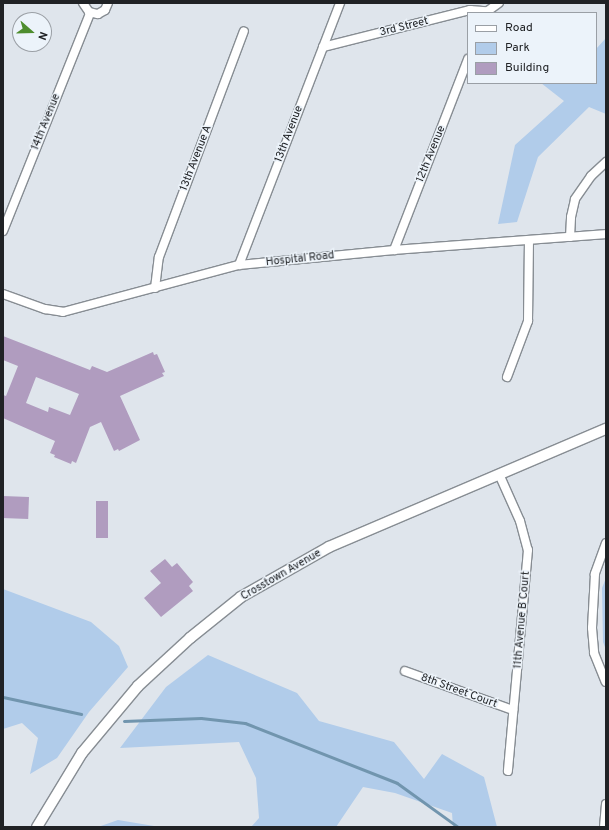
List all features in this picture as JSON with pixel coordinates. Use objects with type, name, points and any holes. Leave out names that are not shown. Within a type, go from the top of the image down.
[{"type":"street","points":[[83,3],[90,13],[102,12],[108,3]]},
{"type":"street","name":"13th Avenue","points":[[239,265],[340,3]]},
{"type":"street","points":[[486,12],[499,3]]},
{"type":"street","name":"3rd Street","points":[[323,47],[470,10],[486,12]]},
{"type":"street","name":"14th Avenue","points":[[3,231],[90,13]]},
{"type":"street","name":"13th Avenue A","points":[[155,288],[159,258],[244,31]]},
{"type":"street","name":"12th Avenue","points":[[394,250],[467,62]]},
{"type":"street","points":[[570,237],[570,217],[575,199],[591,176],[606,162]]},
{"type":"street","name":"Hospital Road","points":[[3,294],[45,309],[63,312],[239,265],[394,250],[606,234]]},
{"type":"street","points":[[507,377],[528,321],[528,240]]},
{"type":"street","name":"Crosstown Avenue","points":[[37,827],[82,753],[124,701],[156,667],[229,607],[329,548],[606,429]]},
{"type":"street","name":"11th Avenue B Court","points":[[499,474],[520,521],[528,550],[508,771]]},
{"type":"street","points":[[606,543],[595,574],[592,628],[594,653],[606,682]]},
{"type":"street","name":"8th Street Court","points":[[405,671],[513,710]]},
{"type":"street","points":[[604,827],[606,804]]},
{"type":"green space","points":[[606,38],[606,114],[589,107],[538,157],[517,222],[498,224],[515,145],[564,101],[542,84],[597,84],[597,48]]},
{"type":"green space","points":[[606,578],[606,650],[603,642],[602,588]]},
{"type":"green space","points":[[3,589],[91,622],[119,646],[128,667],[89,712],[57,758],[30,774],[38,738],[22,723],[3,729]]},
{"type":"green space","points":[[208,655],[297,693],[319,721],[394,742],[424,779],[442,754],[484,777],[497,827],[453,827],[452,813],[395,793],[363,787],[336,827],[251,827],[259,818],[256,778],[239,742],[120,748],[166,687]]},
{"type":"green space","points":[[118,820],[160,827],[98,827]]},
{"type":"building","points":[[3,336],[90,370],[92,366],[107,372],[153,352],[154,355],[157,354],[165,372],[162,373],[164,376],[120,396],[140,440],[119,451],[118,449],[114,451],[101,422],[90,427],[76,463],[72,461],[71,464],[54,457],[55,455],[50,453],[55,441],[3,418],[3,395],[6,396],[18,366],[3,360]],"holes":[[[36,377],[79,394],[70,415],[49,407],[48,412],[26,403]]]},
{"type":"building","points":[[3,496],[29,497],[28,519],[3,518]]},
{"type":"building","points":[[96,501],[108,501],[108,538],[96,538]]},
{"type":"building","points":[[165,559],[172,567],[177,563],[193,582],[189,586],[193,591],[161,617],[144,598],[161,583],[150,571]]},
{"type":"waterway","points":[[3,697],[81,714]]},
{"type":"waterway","points":[[124,721],[201,718],[245,723],[397,783],[458,827]]}]
